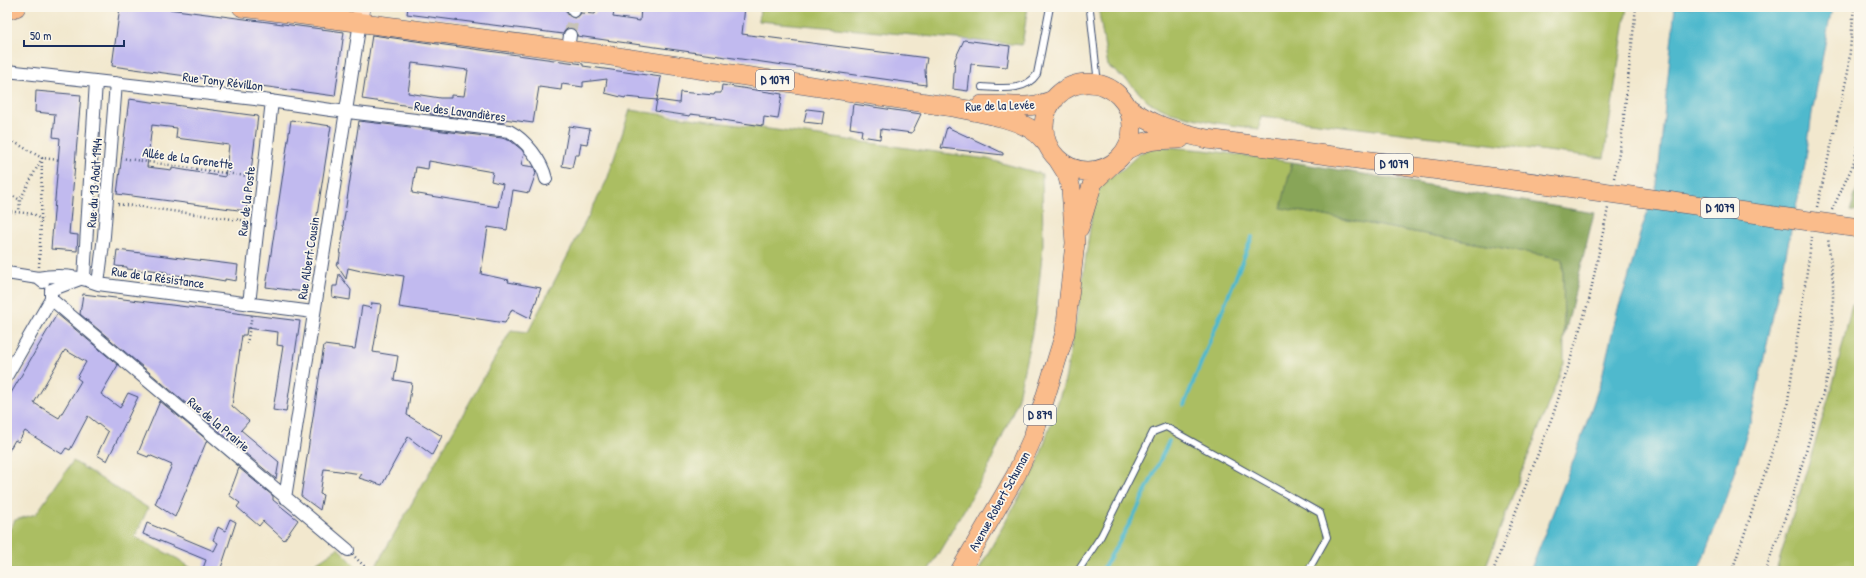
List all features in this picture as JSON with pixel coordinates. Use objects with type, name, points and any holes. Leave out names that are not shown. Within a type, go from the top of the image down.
[{"type":"main road","points":[[7,11],[16,7]]},
{"type":"main road","name":"D 1079","points":[[242,7],[361,15],[569,42],[953,107]]},
{"type":"main road","points":[[1086,83],[1098,84],[1110,89],[1120,97],[1127,107],[1132,131],[1126,150],[1111,165],[1101,169],[1081,170],[1068,166],[1053,151],[1045,134],[1045,121],[1048,109],[1055,99],[1064,91],[1074,85],[1086,83]]},
{"type":"main road","name":"Rue de la Levée","points":[[953,107],[986,105],[1024,107],[1045,103],[1055,99]]},
{"type":"main road","name":"Rue de la Levée","points":[[953,107],[995,116],[1014,122],[1034,131],[1053,151]]},
{"type":"main road","name":"D 1079","points":[[1127,107],[1144,119],[1162,128],[1207,139],[1859,228]]},
{"type":"main road","name":"D 1079","points":[[1126,150],[1139,144],[1157,139],[1207,139]]},
{"type":"main road","name":"Avenue Robert Schuman","points":[[1053,151],[1067,174],[1072,189],[1075,243]]},
{"type":"main road","name":"Avenue Robert Schuman","points":[[960,571],[1016,476],[1033,437],[1065,332],[1075,243],[1086,202],[1093,182],[1111,165]]},
{"type":"street","name":"Rue Albert Cousin","points":[[285,498],[313,312],[361,15]]},
{"type":"street","name":"Rue Tony Révillon","points":[[7,71],[272,101],[346,111]]},
{"type":"street","name":"Rue du 13 Août 1944","points":[[84,278],[96,81]]},
{"type":"street","name":"Rue du 13 Août 1944","points":[[98,284],[107,203],[116,83]]},
{"type":"street","name":"Rue de la Poste","points":[[251,304],[258,223],[272,101]]},
{"type":"street","name":"Rue des Lavandières","points":[[346,111],[509,131],[519,137],[526,144],[544,170],[546,179]]},
{"type":"street","points":[[7,273],[38,278],[51,294]]},
{"type":"street","name":"Rue de la Résistance","points":[[38,278],[56,274],[84,278],[98,284],[313,312]]},
{"type":"street","points":[[7,375],[51,294],[84,278]]},
{"type":"street","name":"Rue de la Prairie","points":[[51,294],[285,498],[348,550]]},
{"type":"lane","points":[[982,87],[1012,88],[1032,81],[1037,74],[1050,7]]},
{"type":"lane","points":[[1087,7],[1090,10],[1098,84]]},
{"type":"lane","points":[[1078,571],[1101,536],[1153,432],[1166,427],[1320,513],[1327,537],[1308,571]]},
{"type":"path","points":[[1614,180],[1621,142],[1636,7]]},
{"type":"path","points":[[1816,212],[1848,72],[1854,7]]},
{"type":"path","points":[[7,138],[42,158],[59,160]]},
{"type":"path","points":[[1831,214],[1832,208],[1852,165],[1859,142]]},
{"type":"path","name":"Allée de la Grenette","points":[[110,157],[263,178]]},
{"type":"path","points":[[19,212],[20,200],[42,158]]},
{"type":"path","points":[[38,278],[42,158]]},
{"type":"path","points":[[1852,165],[1859,166]]},
{"type":"path","points":[[7,192],[20,200]]},
{"type":"path","points":[[1493,571],[1554,412],[1589,300],[1609,202]]},
{"type":"path","points":[[107,203],[258,223]]},
{"type":"path","points":[[7,211],[34,214],[41,220]]},
{"type":"path","points":[[1765,571],[1791,502],[1830,369],[1834,308],[1828,233]]},
{"type":"path","points":[[1732,571],[1787,407],[1813,235]]},
{"type":"path","points":[[248,344],[251,304]]},
{"type":"path","points":[[348,550],[369,571]]},
{"type":"green space","points":[[760,7],[1028,7],[1022,45],[759,21]]},
{"type":"green space","points":[[1098,7],[1627,7],[1604,158],[1261,116],[1259,129],[1217,123],[1171,113],[1148,102],[1129,82],[1108,66]]},
{"type":"green space","points":[[630,110],[987,159],[1042,174],[1043,246],[1036,314],[1017,402],[987,471],[928,571],[382,571],[377,564],[511,330],[528,332],[607,180]]},
{"type":"green space","points":[[1154,146],[1204,150],[1292,162],[1282,208],[1563,259],[1564,363],[1484,571],[978,571],[1037,465],[1065,380],[1078,309],[1095,195],[1108,178],[1123,169],[1139,154]]},
{"type":"green space","points":[[1292,162],[1594,213],[1564,337],[1563,259],[1281,208]]},
{"type":"green space","points":[[1859,183],[1859,212],[1850,211]]},
{"type":"green space","points":[[1852,304],[1859,305],[1859,571],[1776,571],[1835,377]]},
{"type":"green space","points":[[73,461],[148,508],[135,537],[178,559],[195,571],[7,571],[7,535],[15,520],[36,514]]},
{"type":"green space","points":[[338,548],[361,571],[304,571]]},
{"type":"water","points":[[1675,7],[1832,7],[1812,113],[1805,165],[1750,423],[1722,510],[1698,571],[1530,571],[1574,459],[1601,381],[1617,312],[1628,279],[1640,234],[1657,185]]},
{"type":"building","points":[[120,7],[153,7],[344,32],[335,96],[112,66]]},
{"type":"building","points":[[408,7],[564,7],[568,15],[574,18],[578,17],[581,13],[595,14],[597,7],[615,7],[613,17],[640,21],[641,7],[745,7],[742,34],[927,58],[925,70],[926,85],[577,36],[577,32],[571,28],[567,28],[563,34],[407,14]]},
{"type":"building","points":[[372,35],[583,64],[583,66],[661,77],[657,100],[625,98],[605,93],[607,79],[583,82],[583,87],[562,84],[561,90],[539,87],[533,123],[504,119],[503,123],[430,114],[431,109],[362,99]],"holes":[[[412,63],[468,70],[464,96],[451,95],[451,98],[440,98],[408,93]]]},
{"type":"building","points":[[964,40],[1010,46],[1007,67],[971,64],[968,91],[953,89],[955,59]]},
{"type":"building","points":[[722,85],[782,94],[778,119],[764,117],[763,126],[716,119],[716,117],[690,114],[690,116],[655,111],[657,100],[679,103],[680,92],[714,95],[715,93],[721,93]]},
{"type":"building","points":[[36,91],[81,95],[69,234],[78,235],[77,251],[51,249],[60,138],[53,137],[55,114],[35,112]]},
{"type":"building","points":[[129,99],[258,116],[246,211],[117,194]],"holes":[[[152,125],[177,128],[176,138],[229,145],[225,177],[172,168],[172,170],[147,167]]]},
{"type":"building","points":[[853,104],[921,114],[912,133],[881,129],[880,139],[861,136],[862,130],[850,128]]},
{"type":"building","points":[[807,109],[824,111],[822,124],[804,122]]},
{"type":"building","points":[[291,120],[331,126],[305,292],[266,287]]},
{"type":"building","points":[[359,121],[502,138],[511,141],[524,153],[521,165],[534,167],[536,173],[529,193],[513,190],[507,230],[488,227],[481,274],[509,280],[508,282],[541,288],[530,318],[512,309],[505,323],[399,307],[404,276],[348,268],[346,279],[336,264],[339,262]],"holes":[[[429,161],[493,172],[491,181],[503,184],[498,207],[412,193],[416,167],[428,169]]]},
{"type":"building","points":[[569,126],[590,129],[587,144],[581,143],[579,155],[575,155],[572,168],[562,166]]},
{"type":"building","points":[[947,127],[1003,153],[1003,155],[941,148]]},
{"type":"building","points":[[117,250],[238,265],[236,281],[225,279],[225,281],[185,274],[185,276],[167,274],[167,272],[144,269],[144,271],[115,266]]},
{"type":"building","points":[[339,274],[351,290],[350,300],[332,297],[333,286],[337,286]]},
{"type":"building","points":[[83,294],[300,321],[286,412],[273,410],[283,346],[277,345],[278,332],[247,328],[246,335],[242,335],[232,406],[249,421],[241,430],[279,462],[276,479],[80,314]]},
{"type":"building","points":[[372,303],[381,304],[373,352],[398,356],[394,380],[412,383],[407,415],[442,436],[432,455],[408,437],[382,485],[359,478],[362,474],[324,469],[320,494],[323,495],[320,510],[301,496],[324,345],[355,349],[362,306],[371,308]]},
{"type":"building","points":[[57,314],[118,365],[101,394],[120,408],[128,393],[138,397],[107,461],[97,455],[108,432],[88,416],[70,450],[66,448],[62,454],[25,431],[18,442],[15,440],[7,454],[7,400]],"holes":[[[65,350],[86,362],[77,378],[81,381],[59,418],[34,403]]]},
{"type":"building","points":[[160,401],[207,440],[175,517],[155,504],[172,465],[149,455],[148,457],[138,453]]},
{"type":"building","points":[[239,468],[273,496],[273,500],[298,520],[284,540],[263,521],[259,526],[237,507],[240,503],[229,495]]},
{"type":"building","points":[[230,519],[236,522],[220,571],[202,571],[206,560],[143,534],[147,523],[214,551],[218,543],[213,540],[218,527],[225,531]]},
{"type":"waterway","points":[[1184,405],[1252,237]]},
{"type":"waterway","points":[[1102,571],[1135,514],[1169,441]]},
{"type":"tunnel","points":[[570,35],[574,11]]}]
